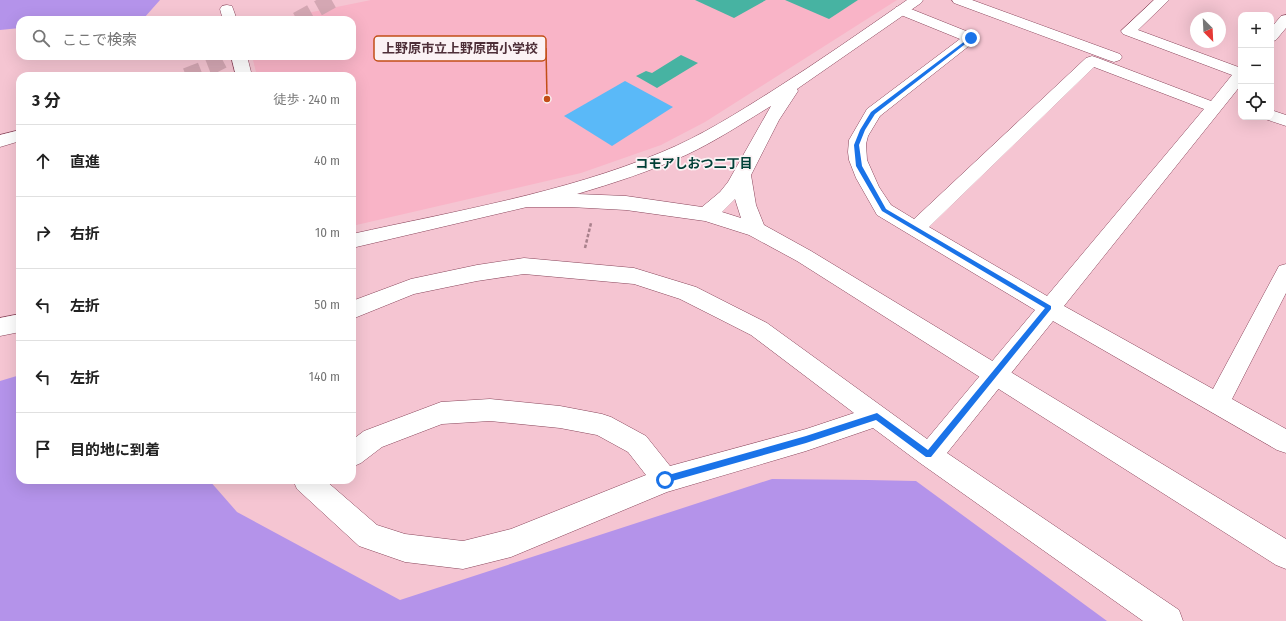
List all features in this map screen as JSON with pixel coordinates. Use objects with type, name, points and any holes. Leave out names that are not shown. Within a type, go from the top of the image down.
[{"type":"street","points":[[959,0],[1230,98]]},
{"type":"street","points":[[1162,0],[1128,32],[1238,73]]},
{"type":"street","points":[[356,240],[524,201],[623,173],[669,155],[736,121],[797,82],[909,5],[971,38],[873,113],[862,130],[856,145],[859,166],[884,210],[915,230],[1049,308],[1286,442]]},
{"type":"street","points":[[1274,33],[1286,18]]},
{"type":"street","points":[[240,60],[243,72]]},
{"type":"street","points":[[915,230],[1092,61],[1230,98]]},
{"type":"street","points":[[929,455],[1049,308],[1230,98],[1238,81]]},
{"type":"street","points":[[706,214],[718,206],[742,177],[775,112],[797,82]]},
{"type":"street","points":[[1274,107],[1286,111]]},
{"type":"street","points":[[1274,116],[1286,121]]},
{"type":"street","points":[[0,141],[16,136]]},
{"type":"street","points":[[742,177],[743,191],[748,213],[756,230]]},
{"type":"street","points":[[524,201],[570,200],[626,203],[706,214],[756,230],[804,256],[1286,555]]},
{"type":"street","points":[[356,308],[411,287],[477,273],[524,266],[634,276],[688,293],[759,330],[929,455],[1168,621]]},
{"type":"street","points":[[1218,403],[1286,272]]},
{"type":"street","points":[[0,328],[16,324]]},
{"type":"street","points":[[356,452],[373,439],[440,412],[490,410],[560,417],[602,425],[637,444],[665,480]]},
{"type":"street","points":[[314,484],[369,536],[406,548],[463,555],[511,543],[665,480],[806,440],[877,416]]},
{"type":"path","points":[[579,271],[597,202]]},
{"type":"shaded area","points":[[0,0],[160,0],[146,16],[16,16],[16,28],[0,30]]},
{"type":"shaded area","points":[[371,0],[897,0],[705,122],[661,145],[581,173],[356,225],[356,72],[256,72],[253,60],[356,60],[356,16],[293,16]]},
{"type":"shaded area","points":[[16,376],[16,484],[212,484],[237,512],[400,600],[772,479],[916,481],[1107,621],[0,621],[0,381]]},
{"type":"water","points":[[625,81],[673,107],[612,146],[564,116]]},
{"type":"building","points":[[695,0],[766,0],[734,18]]},
{"type":"building","points":[[785,0],[858,0],[829,19]]},
{"type":"building","points":[[681,55],[698,63],[657,88],[636,76],[646,71],[652,73]]},
{"type":"tunnel","points":[[304,16],[333,0]]},
{"type":"tunnel","points":[[196,72],[223,60]]},
{"type":"place","name":"上野原市立上野原西小学校","points":[[547,99]]},
{"type":"district","name":"コモアしおつ二丁目","points":[[694,163]]},
{"type":"route","points":[[665,480],[806,440],[877,416],[929,455],[1049,308],[915,230],[884,210],[870,188],[859,166],[856,145],[862,130],[873,113],[971,38]]}]
